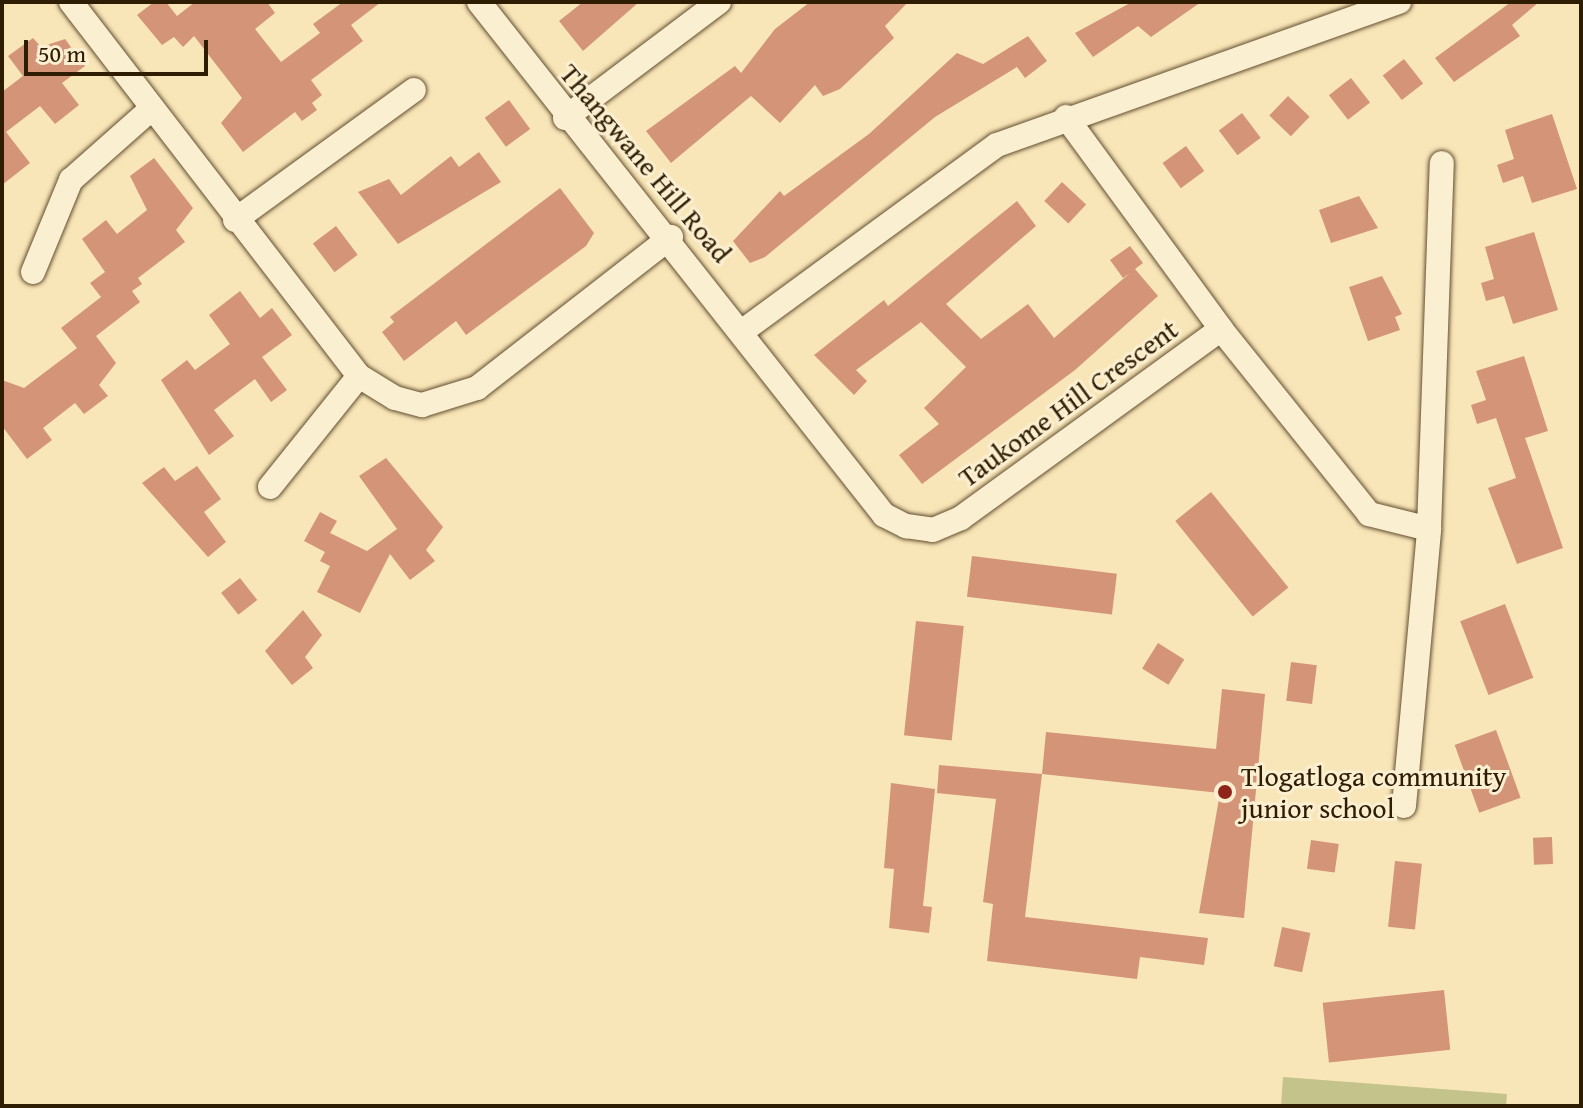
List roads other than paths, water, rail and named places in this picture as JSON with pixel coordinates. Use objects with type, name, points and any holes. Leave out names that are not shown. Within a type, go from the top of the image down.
[{"type":"street","points":[[71,2],[149,111],[359,376],[422,405],[477,388],[671,237]]},
{"type":"street","name":"Thangwane Hill Road","points":[[479,2],[565,118],[671,237],[768,361]]},
{"type":"street","points":[[565,118],[719,2]]},
{"type":"street","points":[[744,330],[971,159],[1066,117],[1399,2]]},
{"type":"street","points":[[235,220],[414,90]]},
{"type":"street","points":[[33,272],[71,180],[149,111]]},
{"type":"street","name":"Taukome Hill Crescent","points":[[768,361],[884,515],[933,530],[961,518],[1221,329],[1066,117]]},
{"type":"street","points":[[1404,806],[1429,529],[1442,163]]},
{"type":"street","points":[[1221,329],[1369,514],[1429,529]]},
{"type":"street","points":[[270,487],[359,376]]},
{"type":"place","name":"Tlogatloga community junior school","points":[[1225,792]]}]
